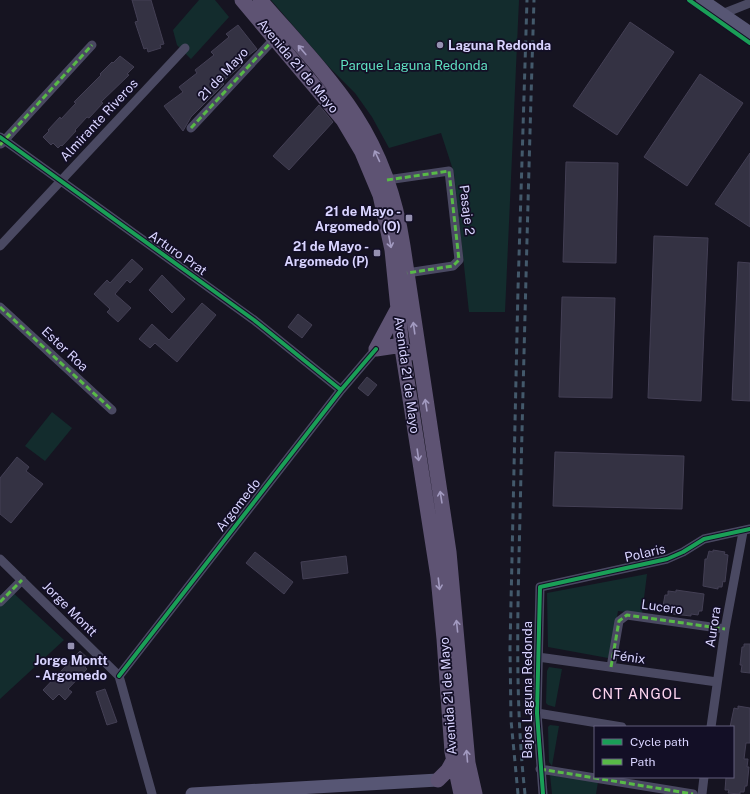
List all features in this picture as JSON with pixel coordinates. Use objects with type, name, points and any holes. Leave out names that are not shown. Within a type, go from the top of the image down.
[{"type":"main road","name":"Avenida 21 de Mayo","points":[[242,0],[343,120],[368,164],[380,195],[392,250],[402,348],[438,583],[453,762],[460,791]]},
{"type":"main road","name":"Avenida 21 de Mayo","points":[[260,0],[348,105],[365,133],[387,180],[400,227],[449,552],[468,763],[475,794]]},
{"type":"main road","points":[[376,349],[398,308]]},
{"type":"main road","points":[[376,349],[390,346],[402,348],[411,353],[420,363]]},
{"type":"main road","points":[[438,780],[448,770],[453,762]]},
{"type":"main road","points":[[438,780],[450,782],[460,791]]},
{"type":"street","points":[[702,0],[750,32]]},
{"type":"street","points":[[722,14],[750,3]]},
{"type":"street","name":"21 de Mayo","points":[[191,128],[275,38]]},
{"type":"street","points":[[1,141],[92,45]]},
{"type":"street","name":"Almirante Riveros","points":[[0,246],[185,48]]},
{"type":"street","name":"Arturo Prat","points":[[1,141],[254,320],[341,390]]},
{"type":"street","name":"Pasaje 2","points":[[387,180],[449,171],[459,260],[453,266],[407,273]]},
{"type":"street","name":"Ester Roa","points":[[0,307],[112,410]]},
{"type":"street","name":"Argomedo","points":[[119,676],[341,390],[376,349]]},
{"type":"street","name":"Polaris","points":[[540,587],[667,559],[683,552],[704,539],[746,530]]},
{"type":"street","name":"Aurora","points":[[711,726],[725,630],[746,530]]},
{"type":"street","name":"Jorge Montt","points":[[0,559],[119,676],[152,794]]},
{"type":"street","points":[[0,602],[22,580]]},
{"type":"street","name":"Bajos Laguna Redonda","points":[[540,587],[537,713],[543,794]]},
{"type":"street","name":"Lucero","points":[[611,667],[619,621],[627,615],[725,630]]},
{"type":"street","name":"Fénix","points":[[538,657],[717,682]]},
{"type":"street","points":[[537,713],[616,726]]},
{"type":"street","points":[[540,768],[594,777]]},
{"type":"street","points":[[599,778],[693,794]]},
{"type":"street","points":[[702,794],[704,778]]},
{"type":"street","points":[[192,794],[438,780]]},
{"type":"street","points":[[385,794],[392,782]]},
{"type":"street","points":[[345,786],[355,794]]},
{"type":"green space","points":[[199,0],[215,0],[229,17],[191,59],[177,45],[173,30]]},
{"type":"green space","name":"Parque Laguna Redonda","points":[[271,0],[519,0],[505,312],[469,312],[454,173],[441,133],[389,148],[372,117],[355,93],[330,68]]},
{"type":"green space","points":[[52,412],[72,428],[45,461],[25,446]]},
{"type":"green space","points":[[647,574],[642,614],[618,611],[610,656],[608,658],[548,647],[547,593]]},
{"type":"green space","points":[[9,589],[64,640],[0,699],[0,595]]},
{"type":"green space","points":[[549,667],[562,669],[555,707],[546,703],[547,671]]},
{"type":"green space","points":[[550,725],[559,726],[552,766],[549,762],[548,727]]},
{"type":"green space","points":[[550,775],[598,782],[596,794],[552,794]]},
{"type":"building","points":[[132,0],[151,0],[164,44],[160,45],[161,48],[148,52],[147,48],[144,49],[135,22],[138,21]]},
{"type":"building","points":[[630,22],[674,52],[617,135],[573,106]]},
{"type":"building","points":[[238,25],[257,49],[239,63],[241,66],[222,82],[224,84],[191,117],[183,131],[164,106],[183,92],[179,87],[197,73],[195,70],[214,55],[211,52],[229,37],[226,34]]},
{"type":"building","points":[[120,56],[134,67],[127,74],[129,75],[101,102],[103,103],[89,118],[87,117],[62,146],[61,145],[58,148],[53,143],[51,145],[43,137],[49,131],[48,130],[76,103],[74,102],[101,75],[100,74]]},
{"type":"building","points":[[700,74],[743,103],[687,186],[644,157]]},
{"type":"building","points":[[319,105],[333,122],[289,170],[273,156]]},
{"type":"building","points":[[750,153],[750,227],[715,204]]},
{"type":"building","points":[[566,162],[618,163],[616,263],[563,262]]},
{"type":"building","points":[[654,236],[708,238],[701,401],[648,398]]},
{"type":"building","points":[[132,259],[143,269],[130,283],[127,280],[115,294],[131,308],[118,322],[107,312],[110,309],[94,294],[107,280],[110,283]]},
{"type":"building","points":[[738,262],[750,263],[750,401],[732,400]]},
{"type":"building","points":[[162,275],[185,299],[172,313],[149,290]]},
{"type":"building","points":[[562,297],[615,298],[612,398],[559,397]]},
{"type":"building","points":[[202,303],[216,315],[177,362],[155,343],[150,348],[139,339],[152,324],[169,340]]},
{"type":"building","points":[[298,314],[312,325],[302,338],[288,327]]},
{"type":"building","points":[[367,377],[377,385],[368,396],[358,388]]},
{"type":"building","points":[[555,452],[684,456],[682,509],[553,506]]},
{"type":"building","points":[[17,457],[29,467],[26,471],[43,484],[11,523],[0,514],[0,478]]},
{"type":"building","points":[[713,550],[725,552],[724,554],[728,555],[725,582],[723,581],[722,587],[718,587],[718,589],[703,586],[705,559],[707,559],[709,551],[713,552]]},
{"type":"building","points":[[255,552],[293,582],[284,594],[246,563]]},
{"type":"building","points":[[346,556],[348,573],[303,579],[301,562]]},
{"type":"building","points":[[676,590],[704,594],[702,611],[699,611],[698,615],[691,614],[691,616],[673,614],[673,612],[665,610],[666,607],[663,606],[665,595],[668,595],[668,591],[676,592]]},
{"type":"building","points":[[744,644],[750,644],[750,673],[741,672],[742,665],[740,665],[742,647],[744,647]]},
{"type":"building","points":[[80,651],[91,661],[85,667],[87,669],[68,689],[72,692],[65,700],[59,694],[53,700],[43,690]]},
{"type":"building","points":[[105,689],[117,722],[107,725],[96,692]]},
{"type":"building","points":[[738,706],[750,708],[750,743],[746,743],[744,759],[748,759],[747,767],[749,767],[747,786],[745,786],[744,792],[740,792],[740,794],[728,793],[729,790],[725,790],[726,778],[734,778],[734,726],[730,726],[734,708],[738,709]]},
{"type":"railway","points":[[518,794],[511,720],[510,648],[518,289],[527,0]]},
{"type":"railway","points":[[525,794],[519,714],[518,592],[534,0]]},
{"type":"marked path","points":[[191,128],[275,38]]},
{"type":"marked path","points":[[0,145],[92,45]]},
{"type":"marked path","points":[[387,180],[449,171],[459,260],[453,266],[407,273]]},
{"type":"marked path","points":[[0,307],[112,410]]},
{"type":"marked path","points":[[0,602],[22,580]]},
{"type":"marked path","points":[[611,667],[619,621],[627,615],[725,629]]},
{"type":"marked path","points":[[540,769],[594,778]]},
{"type":"marked path","points":[[595,778],[693,794]]},
{"type":"cycle path","points":[[689,0],[750,43]]},
{"type":"cycle path","points":[[0,137],[254,320],[341,390]]},
{"type":"cycle path","points":[[119,676],[341,390],[376,349]]},
{"type":"cycle path","points":[[543,794],[537,713],[540,587],[667,559],[683,552],[704,539],[750,529]]},
{"type":"place","name":"Laguna Redonda","points":[[440,45]]},
{"type":"place","name":"21 de Mayo - Argomedo (O)","points":[[409,218]]},
{"type":"place","name":"21 de Mayo - Argomedo (P)","points":[[377,253]]},
{"type":"place","name":"Jorge Montt - Argomedo","points":[[71,646]]},
{"type":"district","name":"CNT ANGOL","points":[[637,694]]}]
